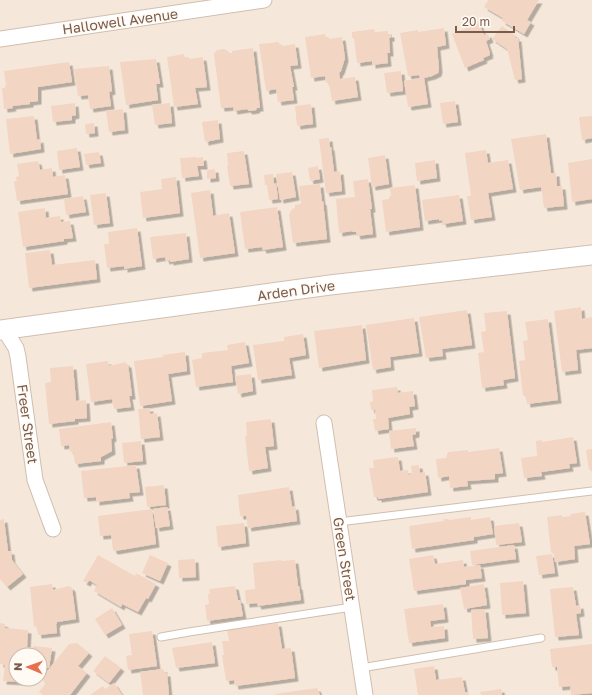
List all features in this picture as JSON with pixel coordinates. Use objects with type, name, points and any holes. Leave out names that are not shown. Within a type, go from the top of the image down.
[{"type":"street","name":"Hallowell Avenue","points":[[0,39],[264,0]]},
{"type":"street","name":"Arden Drive","points":[[1,327],[330,285],[592,255]]},
{"type":"street","name":"Freer Street","points":[[1,327],[16,348],[35,480],[53,529]]},
{"type":"street","name":"Green Street","points":[[324,423],[365,695]]},
{"type":"lane","points":[[339,522],[592,490]]},
{"type":"lane","points":[[161,637],[274,618],[352,608]]},
{"type":"lane","points":[[361,668],[541,638]]},
{"type":"shaded area","points":[[0,0],[592,0],[592,695],[0,695]]},
{"type":"building","points":[[488,0],[539,0],[527,20],[531,22],[524,34],[502,21],[503,18],[484,7]]},
{"type":"building","points":[[479,23],[484,35],[488,34],[490,39],[486,41],[490,55],[483,58],[484,60],[465,68],[452,34]]},
{"type":"building","points":[[502,26],[516,36],[515,38],[518,38],[522,79],[515,80],[507,49],[492,39]]},
{"type":"building","points":[[444,28],[446,45],[437,47],[438,73],[424,78],[428,104],[408,107],[404,81],[420,78],[419,75],[408,76],[400,33]]},
{"type":"building","points":[[374,29],[375,32],[388,31],[388,34],[391,34],[391,38],[389,38],[390,53],[387,53],[388,63],[372,65],[372,61],[357,63],[352,32]]},
{"type":"building","points":[[325,34],[326,38],[328,37],[329,39],[342,37],[345,58],[339,73],[340,79],[355,77],[358,97],[332,101],[329,83],[326,83],[325,76],[311,78],[305,37]]},
{"type":"building","points":[[279,42],[282,46],[295,44],[298,65],[290,66],[294,87],[292,87],[294,100],[278,102],[276,89],[266,91],[259,44]]},
{"type":"building","points":[[253,48],[260,108],[249,111],[247,109],[234,111],[233,107],[221,108],[214,54],[217,50],[224,49],[228,51],[228,53],[232,53],[232,51]]},
{"type":"building","points":[[184,54],[185,58],[189,57],[190,59],[203,57],[207,87],[195,88],[198,104],[174,107],[167,57]]},
{"type":"building","points":[[156,59],[160,84],[156,84],[158,100],[126,105],[120,62]]},
{"type":"building","points":[[69,62],[72,82],[38,87],[38,101],[4,109],[2,88],[5,88],[6,85],[4,71]]},
{"type":"building","points":[[109,66],[112,91],[109,92],[111,106],[90,109],[88,95],[78,96],[74,69]]},
{"type":"building","points":[[401,71],[403,91],[387,93],[384,73]]},
{"type":"building","points":[[455,101],[458,122],[443,124],[440,103]]},
{"type":"building","points":[[75,103],[76,115],[72,116],[72,120],[53,122],[51,106]]},
{"type":"building","points":[[170,103],[172,123],[155,125],[152,105]]},
{"type":"building","points":[[311,104],[313,124],[297,126],[295,106]]},
{"type":"building","points":[[123,109],[125,130],[109,132],[106,111]]},
{"type":"building","points":[[34,116],[37,140],[40,139],[41,149],[10,154],[6,119]]},
{"type":"building","points":[[592,116],[592,138],[582,140],[579,117]]},
{"type":"building","points":[[218,120],[220,139],[205,142],[202,122]]},
{"type":"building","points":[[94,123],[95,133],[86,134],[85,124]]},
{"type":"building","points":[[546,134],[551,173],[556,173],[557,186],[562,186],[564,206],[544,208],[541,187],[520,190],[511,139]]},
{"type":"building","points":[[329,138],[334,172],[340,171],[342,191],[326,193],[319,139]]},
{"type":"building","points":[[77,148],[80,167],[59,170],[57,151]]},
{"type":"building","points":[[486,150],[488,163],[508,160],[513,189],[488,193],[492,217],[471,220],[467,196],[471,196],[465,153]]},
{"type":"building","points":[[244,151],[249,184],[230,186],[227,153]]},
{"type":"building","points":[[99,152],[101,163],[86,165],[84,154]]},
{"type":"building","points":[[385,155],[389,184],[372,187],[368,158]]},
{"type":"building","points":[[203,157],[204,166],[197,166],[199,176],[182,178],[180,158]]},
{"type":"building","points":[[592,159],[592,199],[572,202],[568,163]]},
{"type":"building","points":[[435,160],[437,178],[417,181],[415,163]]},
{"type":"building","points":[[38,161],[40,170],[52,168],[53,177],[65,175],[68,194],[17,201],[14,181],[17,181],[16,177],[19,176],[17,164]]},
{"type":"building","points":[[318,166],[320,179],[310,181],[308,168]]},
{"type":"building","points":[[215,169],[216,178],[207,179],[207,170]]},
{"type":"building","points":[[292,172],[296,197],[280,200],[276,174]]},
{"type":"building","points":[[273,174],[278,199],[269,200],[264,175]]},
{"type":"building","points":[[176,177],[180,213],[143,218],[140,192],[162,189],[161,179]]},
{"type":"building","points":[[368,179],[372,209],[370,209],[373,234],[357,236],[356,232],[352,231],[339,233],[336,199],[355,197],[353,181]]},
{"type":"building","points":[[320,184],[327,239],[293,243],[289,215],[292,209],[295,208],[295,205],[301,204],[299,186]]},
{"type":"building","points":[[415,185],[420,227],[386,232],[382,200],[389,199],[391,196],[390,188]]},
{"type":"building","points":[[210,190],[213,216],[229,213],[235,253],[200,258],[191,193]]},
{"type":"building","points":[[106,193],[110,223],[94,225],[90,195]]},
{"type":"building","points":[[459,195],[463,221],[443,224],[442,220],[439,221],[439,219],[425,221],[422,200]]},
{"type":"building","points":[[83,196],[86,212],[66,215],[64,199]]},
{"type":"building","points":[[277,207],[283,247],[263,250],[262,247],[245,249],[240,212]]},
{"type":"building","points":[[45,208],[46,218],[60,216],[61,222],[70,221],[73,238],[64,239],[64,241],[23,247],[18,212]]},
{"type":"building","points":[[137,228],[142,266],[124,269],[124,266],[107,268],[104,244],[109,244],[108,232]]},
{"type":"building","points":[[186,233],[189,259],[170,262],[170,260],[166,261],[165,257],[153,259],[150,237]]},
{"type":"building","points":[[50,250],[52,265],[95,260],[97,279],[29,288],[25,253]]},
{"type":"building","points":[[581,307],[582,319],[592,317],[592,348],[576,350],[578,370],[562,372],[554,311]]},
{"type":"building","points":[[467,310],[472,345],[442,349],[443,356],[426,358],[419,317]]},
{"type":"building","points":[[507,311],[515,378],[503,380],[504,385],[482,388],[478,353],[484,352],[481,332],[486,331],[484,313]]},
{"type":"building","points":[[414,318],[419,353],[390,357],[391,367],[373,370],[366,325]]},
{"type":"building","points":[[548,319],[558,400],[527,404],[526,396],[523,396],[519,361],[525,360],[523,341],[528,340],[525,322]]},
{"type":"building","points":[[362,325],[366,360],[319,368],[314,331]]},
{"type":"building","points":[[303,334],[306,355],[289,358],[292,375],[258,380],[253,345],[284,341],[284,337]]},
{"type":"building","points":[[245,342],[249,363],[231,366],[233,382],[196,387],[192,360],[202,358],[202,353],[228,350],[227,345]]},
{"type":"building","points":[[185,352],[187,371],[168,374],[172,401],[140,406],[134,361]]},
{"type":"building","points":[[108,361],[109,366],[126,362],[126,364],[128,364],[132,396],[129,396],[131,407],[114,409],[112,399],[91,402],[86,364]]},
{"type":"building","points":[[73,366],[76,401],[86,400],[87,418],[49,424],[45,383],[51,382],[50,368]]},
{"type":"building","points":[[251,374],[253,391],[238,394],[235,376]]},
{"type":"building","points":[[397,387],[398,393],[413,391],[415,406],[409,407],[410,414],[388,418],[389,429],[375,431],[373,419],[376,419],[375,409],[371,410],[370,402],[373,401],[372,390]]},
{"type":"building","points":[[150,408],[150,414],[157,413],[160,437],[141,439],[138,409]]},
{"type":"building","points":[[271,419],[274,446],[265,447],[268,468],[249,471],[245,436],[247,436],[246,422]]},
{"type":"building","points":[[111,422],[113,438],[111,439],[112,451],[101,457],[101,461],[75,464],[73,451],[70,452],[69,445],[61,446],[59,429]]},
{"type":"building","points":[[416,428],[416,434],[412,435],[414,446],[391,449],[389,431]]},
{"type":"building","points":[[573,437],[577,463],[569,464],[570,468],[541,472],[542,476],[524,478],[521,458],[537,456],[536,441],[542,440],[542,442]]},
{"type":"building","points":[[141,441],[143,461],[124,463],[122,443]]},
{"type":"building","points":[[499,448],[503,473],[495,474],[495,479],[467,481],[468,486],[450,488],[449,476],[438,478],[436,459],[446,458],[448,452],[468,450],[468,452]]},
{"type":"building","points":[[592,449],[592,470],[589,470],[586,450]]},
{"type":"building","points":[[398,457],[400,471],[408,470],[408,475],[412,474],[411,466],[419,465],[420,473],[425,472],[428,492],[378,499],[378,497],[374,497],[369,468],[374,468],[373,460]]},
{"type":"building","points":[[136,465],[140,492],[129,493],[130,498],[96,502],[96,497],[84,498],[81,471]]},
{"type":"building","points":[[164,485],[166,505],[147,507],[145,487]]},
{"type":"building","points":[[289,487],[292,507],[295,506],[297,521],[248,528],[246,516],[240,516],[238,495]]},
{"type":"building","points":[[167,507],[170,526],[156,528],[153,509]]},
{"type":"building","points":[[152,509],[156,544],[115,551],[113,550],[111,535],[100,536],[98,516]]},
{"type":"building","points":[[585,512],[590,544],[574,546],[575,559],[555,562],[554,554],[551,552],[547,517],[562,515],[562,517],[571,516],[570,514]]},
{"type":"building","points":[[471,517],[471,520],[490,517],[493,534],[474,537],[474,540],[412,549],[409,526],[444,521],[443,519],[449,520]]},
{"type":"building","points":[[4,519],[8,551],[11,551],[12,560],[23,574],[7,587],[0,579],[0,520]]},
{"type":"building","points":[[244,523],[246,543],[218,547],[216,526]]},
{"type":"building","points":[[519,523],[522,542],[496,545],[494,526]]},
{"type":"building","points":[[514,545],[516,559],[472,565],[470,551]]},
{"type":"building","points":[[552,554],[555,573],[539,575],[536,556]]},
{"type":"building","points":[[98,555],[135,576],[136,573],[156,584],[148,599],[146,598],[138,612],[122,604],[121,607],[94,591],[97,585],[89,580],[87,583],[83,581]]},
{"type":"building","points":[[150,555],[168,563],[160,581],[142,573]]},
{"type":"building","points":[[433,555],[435,564],[463,560],[464,567],[480,565],[482,578],[466,580],[466,584],[414,591],[409,559]]},
{"type":"building","points":[[195,559],[196,577],[179,578],[178,560]]},
{"type":"building","points":[[295,560],[301,600],[258,606],[257,603],[246,604],[245,590],[255,589],[253,563]]},
{"type":"building","points":[[523,581],[526,613],[502,615],[500,583]]},
{"type":"building","points":[[52,584],[53,590],[69,586],[72,588],[76,619],[57,622],[57,633],[38,635],[37,626],[34,627],[30,587]]},
{"type":"building","points":[[484,584],[487,605],[464,609],[460,588]]},
{"type":"building","points":[[235,586],[238,600],[240,600],[243,616],[207,621],[205,605],[209,604],[209,589]]},
{"type":"building","points":[[573,587],[576,606],[580,605],[581,613],[576,614],[579,635],[555,637],[550,589]]},
{"type":"building","points":[[443,604],[445,619],[430,621],[431,627],[444,626],[445,638],[409,643],[404,609]]},
{"type":"building","points":[[112,608],[122,625],[105,635],[95,619]]},
{"type":"building","points":[[485,609],[488,638],[473,639],[471,610]]},
{"type":"building","points":[[0,623],[5,624],[5,628],[28,630],[27,647],[8,647],[8,681],[3,681],[5,665],[0,664]]},
{"type":"building","points":[[278,623],[282,649],[291,648],[295,678],[235,686],[234,680],[226,681],[222,655],[224,655],[222,641],[229,641],[227,630]]},
{"type":"building","points":[[152,631],[157,666],[128,670],[126,656],[132,655],[129,634]]},
{"type":"building","points":[[212,642],[215,663],[176,668],[172,648]]},
{"type":"building","points":[[77,643],[89,653],[78,666],[87,673],[70,695],[43,695],[39,692],[43,687],[48,687],[48,670],[69,644]]},
{"type":"building","points":[[592,644],[592,693],[571,695],[570,686],[559,687],[557,667],[552,667],[550,649]]},
{"type":"building","points":[[48,648],[52,648],[48,668]]},
{"type":"building","points":[[105,656],[121,668],[109,683],[93,671]]},
{"type":"building","points":[[434,666],[436,680],[462,677],[465,692],[468,692],[469,695],[418,695],[414,669]]},
{"type":"building","points":[[164,669],[164,673],[167,673],[169,695],[143,695],[140,672]]},
{"type":"building","points":[[114,683],[122,695],[90,695],[103,686],[105,689]]},
{"type":"building","points":[[317,688],[320,695],[275,695],[275,694]]},
{"type":"building","points":[[501,689],[502,695],[481,695],[480,692]]}]
